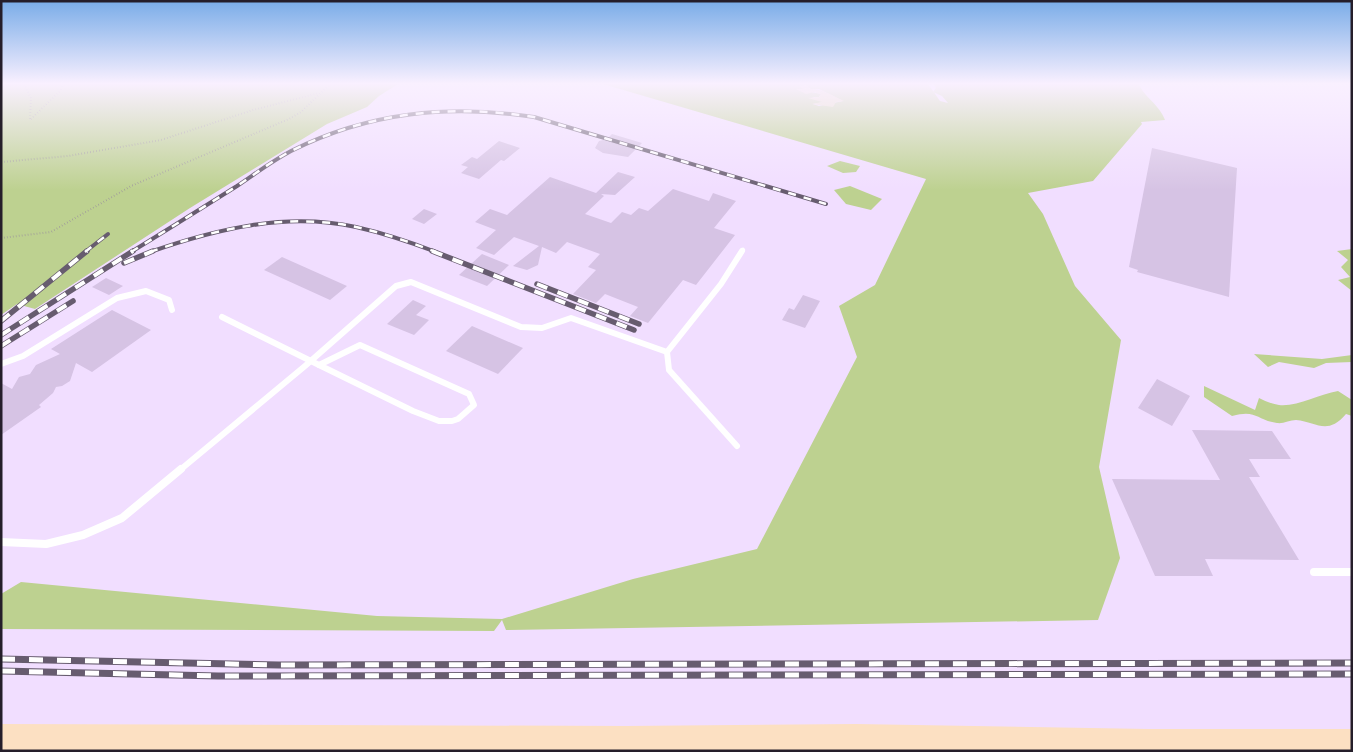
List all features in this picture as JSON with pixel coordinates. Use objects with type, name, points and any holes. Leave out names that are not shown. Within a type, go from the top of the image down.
[{"type":"main road","points":[[1,738],[62,745],[856,738],[1148,743],[1352,743]]},
{"type":"lane","points":[[737,446],[669,370],[667,352],[721,284],[743,250]]},
{"type":"lane","points":[[1,542],[46,544],[83,535],[122,518],[310,361],[396,286],[411,282],[521,327],[542,328],[570,318],[667,352]]},
{"type":"lane","points":[[1,364],[22,356],[117,298],[146,290],[169,300],[172,310]]},
{"type":"lane","points":[[222,317],[310,361],[413,411],[444,424],[462,418],[474,405],[469,394],[360,346],[319,365]]},
{"type":"lane","points":[[1314,572],[1352,572]]},
{"type":"path","points":[[1,162],[68,156],[161,140],[225,119]]},
{"type":"path","points":[[1,238],[51,232],[131,186],[289,119]]},
{"type":"green space","points":[[1,119],[339,119],[327,124],[190,208],[35,309],[17,304],[1,315]]},
{"type":"green space","points":[[722,119],[1165,119],[1141,122],[1142,124],[1093,181],[1028,193],[1043,214],[1075,286],[1121,340],[1099,467],[1120,558],[1098,620],[506,630],[502,620],[494,631],[1,629],[1,594],[21,582],[377,616],[502,619],[633,579],[757,549],[857,357],[839,306],[875,285],[926,179]]},
{"type":"green space","points":[[840,161],[860,166],[856,172],[843,173],[827,166]]},
{"type":"green space","points":[[850,186],[882,199],[871,210],[846,204],[834,190]]},
{"type":"green space","points":[[1352,249],[1352,291],[1338,280],[1350,277],[1341,267],[1348,260],[1337,251]]},
{"type":"green space","points":[[1254,354],[1322,359],[1352,355],[1352,362],[1326,363],[1314,368],[1279,362],[1268,367]]},
{"type":"green space","points":[[1204,386],[1255,410],[1259,398],[1274,404],[1286,405],[1338,391],[1352,400],[1352,416],[1346,414],[1333,424],[1322,426],[1296,420],[1282,423],[1270,422],[1252,414],[1232,416],[1204,397]]},
{"type":"building","points":[[612,134],[642,143],[628,157],[603,153],[595,148],[599,141],[607,139]]},
{"type":"building","points":[[499,141],[520,148],[504,161],[501,160],[479,179],[461,173],[468,167],[461,165],[472,157],[477,159]]},
{"type":"building","points":[[1152,148],[1237,168],[1229,297],[1137,272],[1138,270],[1129,267]]},
{"type":"building","points":[[618,172],[635,177],[615,195],[601,194],[604,196],[585,214],[611,223],[622,212],[631,215],[639,208],[648,211],[673,189],[709,201],[713,193],[736,201],[714,228],[735,235],[696,285],[683,280],[648,323],[630,316],[638,307],[605,294],[596,303],[573,294],[596,270],[588,267],[600,254],[567,242],[556,253],[542,247],[538,265],[527,270],[513,266],[539,246],[514,237],[494,255],[476,248],[496,230],[475,222],[490,209],[507,215],[550,177],[596,193]]},
{"type":"building","points":[[424,209],[437,214],[424,224],[412,219]]},
{"type":"building","points":[[482,254],[509,265],[487,286],[459,275]]},
{"type":"building","points":[[282,257],[347,286],[330,300],[264,270]]},
{"type":"building","points":[[106,278],[123,286],[109,295],[92,287]]},
{"type":"building","points":[[803,295],[820,301],[805,328],[782,320],[789,308],[794,310]]},
{"type":"building","points":[[413,300],[426,306],[416,315],[429,320],[414,335],[387,324]]},
{"type":"building","points":[[112,310],[151,330],[92,372],[76,363],[70,381],[56,387],[53,393],[39,405],[41,407],[1,435],[1,383],[12,389],[19,377],[30,374],[36,365],[60,354],[51,349]]},
{"type":"building","points":[[472,326],[523,348],[498,374],[446,351]]},
{"type":"building","points":[[1157,379],[1190,396],[1172,426],[1138,408]]},
{"type":"building","points":[[1192,430],[1272,431],[1291,459],[1249,459],[1260,477],[1249,477],[1299,560],[1205,559],[1213,576],[1155,576],[1112,479],[1220,480]]},
{"type":"railway","points":[[131,252],[291,151],[350,127],[385,119]]},
{"type":"railway","points":[[541,119],[826,204]]},
{"type":"railway","points":[[153,251],[226,230],[277,222],[304,221],[356,227],[436,252]]},
{"type":"railway","points":[[85,252],[108,234]]},
{"type":"railway","points":[[1,321],[87,251]]},
{"type":"railway","points":[[1,335],[133,251]]},
{"type":"railway","points":[[124,263],[153,251]]},
{"type":"railway","points":[[432,251],[634,330]]},
{"type":"railway","points":[[537,284],[639,324]]},
{"type":"railway","points":[[1,346],[73,301]]},
{"type":"railway","points":[[1,659],[279,665],[1352,663]]},
{"type":"railway","points":[[1,671],[218,676],[1352,674]]}]
